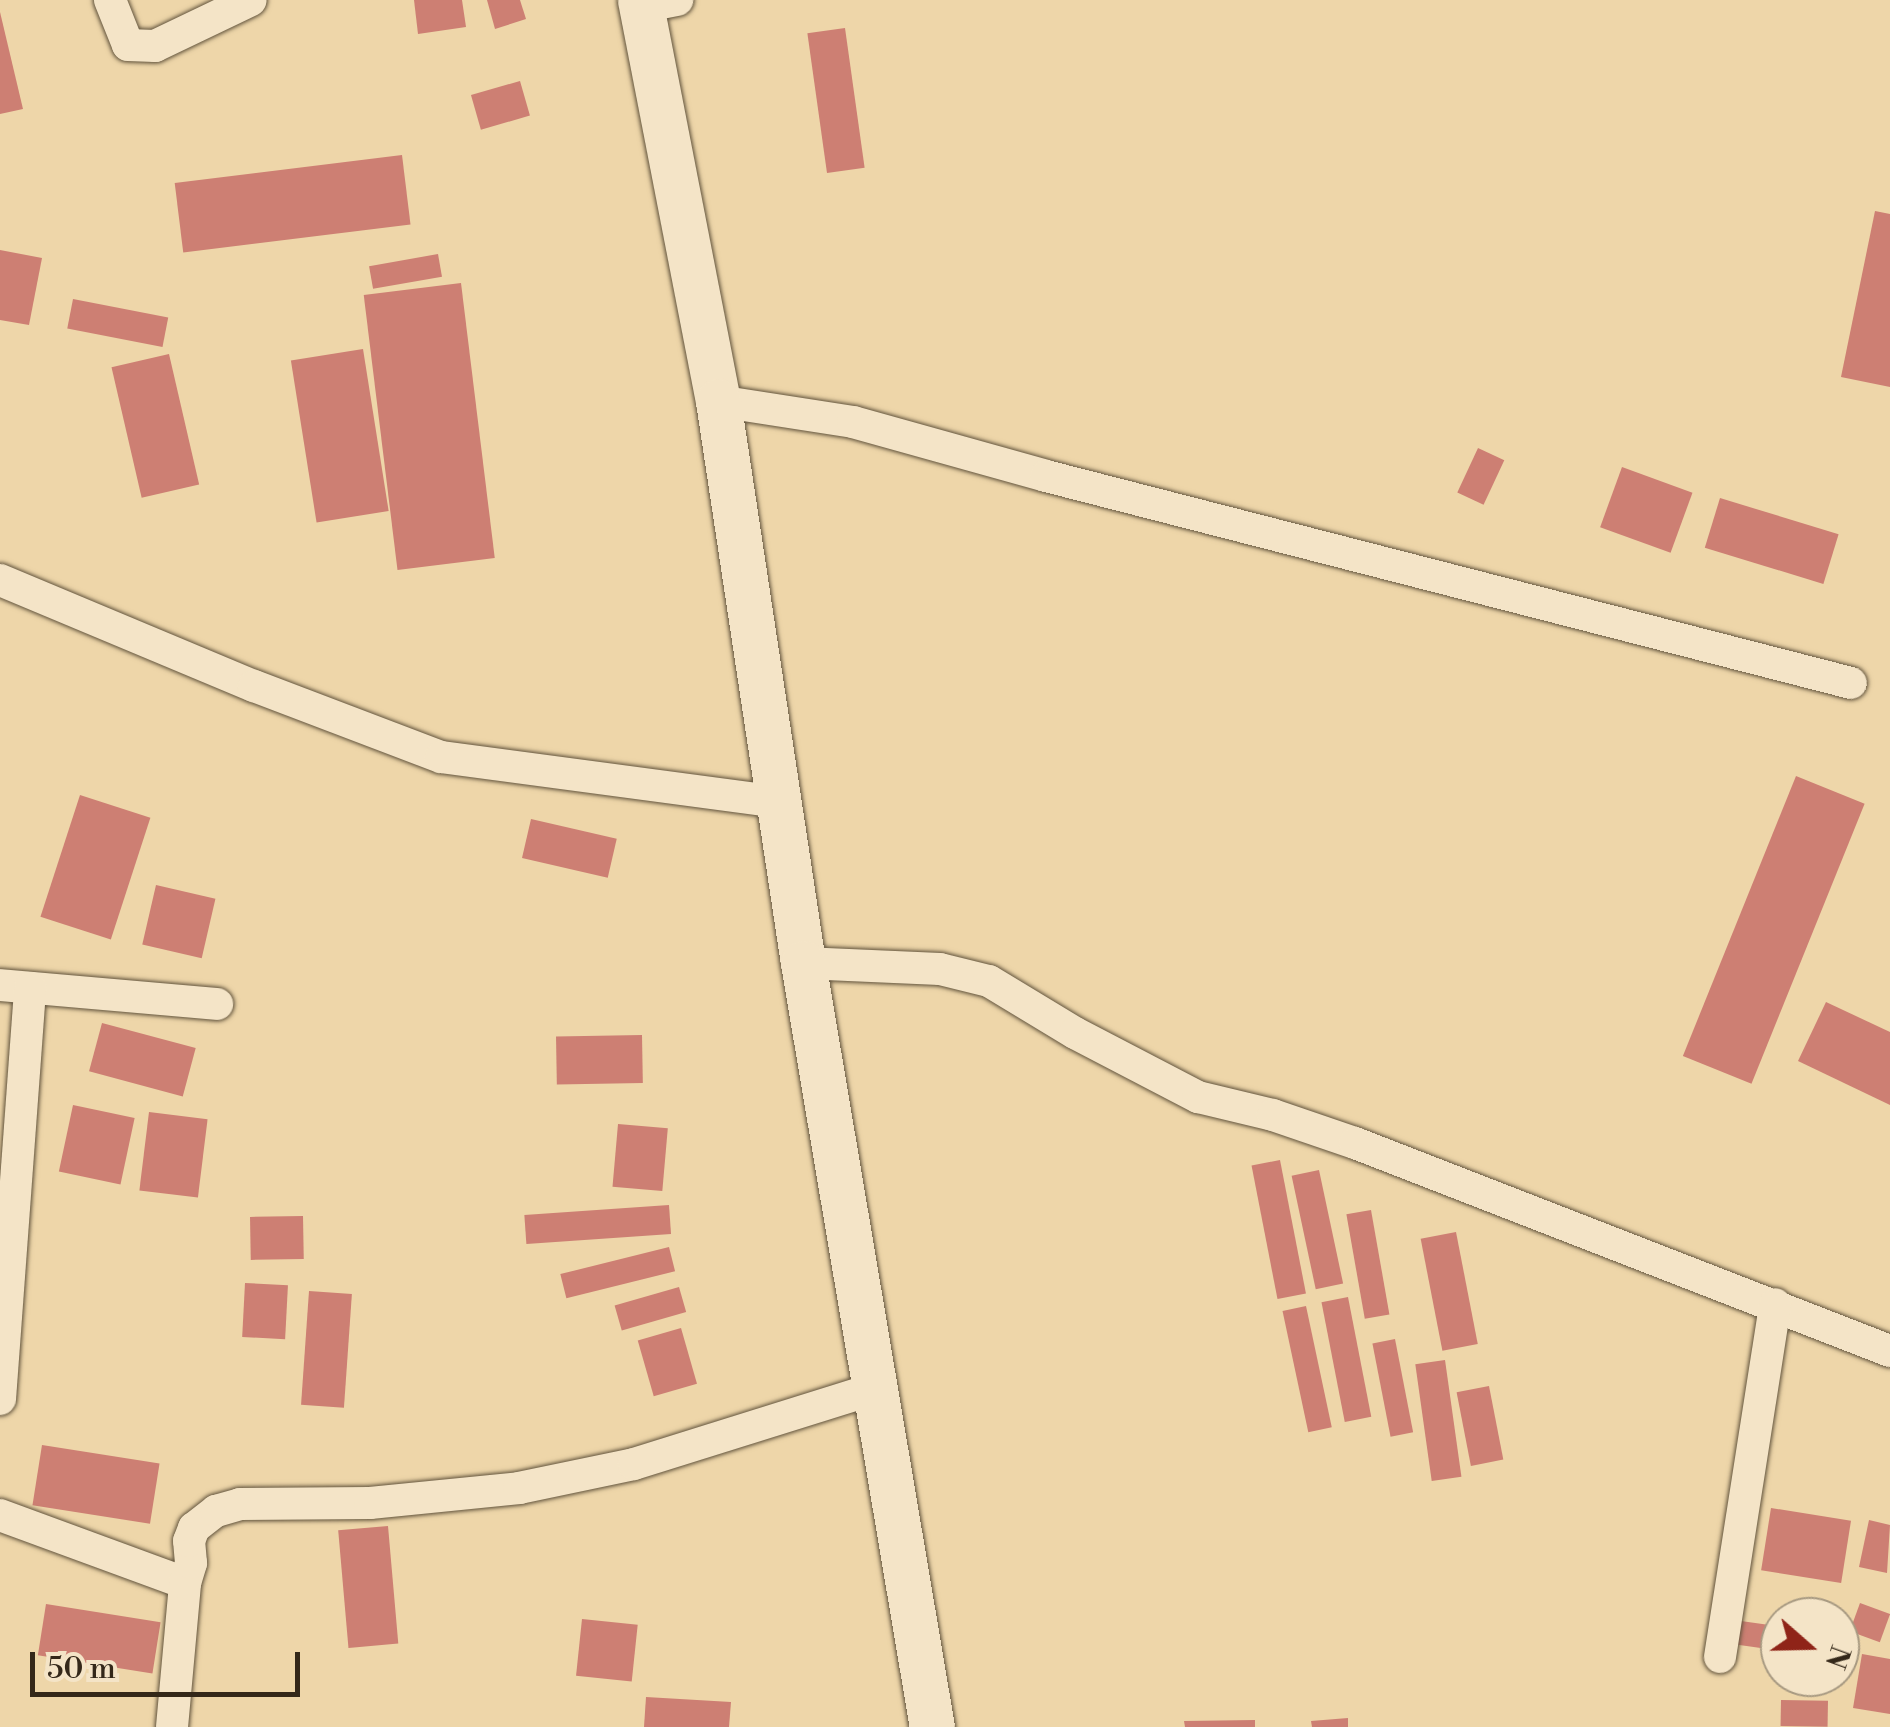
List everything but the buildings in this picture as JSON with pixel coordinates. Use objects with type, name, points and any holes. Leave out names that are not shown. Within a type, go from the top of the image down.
[{"type":"main road","points":[[653,2],[803,963],[932,1727]]},
{"type":"street","points":[[110,0],[128,45],[154,46],[251,0]]},
{"type":"street","points":[[718,401],[853,422],[1046,476],[1851,683]]},
{"type":"street","points":[[0,580],[254,686],[442,757],[778,802]]},
{"type":"street","points":[[803,963],[940,969],[989,980],[1090,1041],[1198,1097],[1273,1115],[1354,1144],[1890,1351]]},
{"type":"street","points":[[0,1400],[15,986],[217,1004]]},
{"type":"street","points":[[1720,1657],[1775,1304]]},
{"type":"street","points":[[172,1727],[185,1582],[194,1528],[216,1510],[240,1504],[370,1504],[519,1488],[634,1464],[874,1389]]},
{"type":"street","points":[[0,1515],[185,1582]]}]
